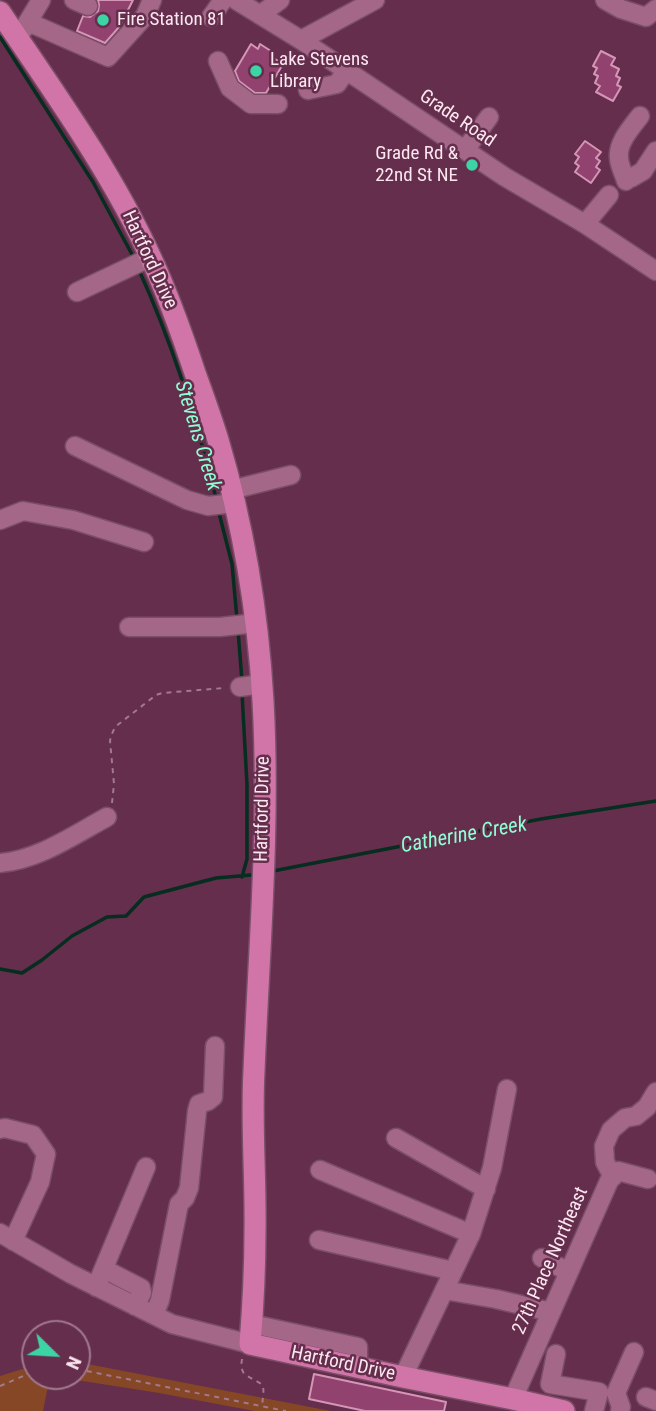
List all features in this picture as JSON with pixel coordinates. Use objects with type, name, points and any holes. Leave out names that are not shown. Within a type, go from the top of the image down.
[{"type":"main road","name":"Hartford Drive","points":[[0,12],[23,30],[129,213],[142,262],[174,313],[218,438],[226,500],[246,557],[244,625],[265,780],[253,1098],[255,1232],[248,1337],[358,1367],[564,1411]]},
{"type":"street","points":[[41,0],[23,30],[108,57],[145,16],[152,0]]},
{"type":"street","points":[[211,17],[223,0]]},
{"type":"street","name":"Grade Road","points":[[236,0],[301,40],[505,177],[656,271]]},
{"type":"street","points":[[260,15],[280,0]]},
{"type":"street","points":[[301,40],[375,0]]},
{"type":"street","points":[[605,0],[621,9],[646,17],[656,9]]},
{"type":"street","points":[[218,61],[230,88],[251,104],[278,104]]},
{"type":"street","points":[[308,90],[337,84],[346,71]]},
{"type":"street","points":[[640,116],[625,138],[618,159],[628,179],[643,171],[656,151]]},
{"type":"street","points":[[465,150],[489,117]]},
{"type":"street","points":[[585,225],[609,194]]},
{"type":"street","points":[[77,292],[142,262]]},
{"type":"street","points":[[75,446],[187,500],[208,506],[291,475]]},
{"type":"street","points":[[0,520],[23,511],[73,520],[144,542]]},
{"type":"street","points":[[129,627],[244,625]]},
{"type":"street","points":[[0,863],[33,856],[107,817]]},
{"type":"street","points":[[154,1315],[160,1300],[179,1203],[185,1198],[189,1188],[197,1111],[199,1104],[213,1097],[215,1046]]},
{"type":"street","points":[[403,1377],[471,1234],[492,1168],[507,1089]]},
{"type":"street","points":[[613,1177],[605,1162],[604,1146],[611,1130],[625,1118],[636,1116],[647,1107],[656,1092]]},
{"type":"street","points":[[0,1129],[33,1135],[46,1154],[40,1182],[6,1237],[71,1275],[172,1324],[248,1337]]},
{"type":"street","points":[[396,1138],[486,1189]]},
{"type":"street","points":[[96,1287],[146,1167]]},
{"type":"street","points":[[320,1170],[471,1234]]},
{"type":"street","name":"27th Place Northeast","points":[[513,1399],[609,1181],[618,1171],[648,1179]]},
{"type":"street","points":[[319,1240],[453,1271]]},
{"type":"street","points":[[542,1258],[569,1272]]},
{"type":"street","points":[[104,1269],[141,1289],[142,1293],[135,1306]]},
{"type":"street","points":[[444,1290],[551,1312]]},
{"type":"street","points":[[620,1411],[616,1393],[634,1352]]},
{"type":"street","points":[[556,1354],[550,1384],[599,1392],[594,1411]]},
{"type":"path","points":[[107,817],[113,796],[110,741],[115,727],[162,693],[251,685]]},
{"type":"path","points":[[248,1337],[241,1367],[244,1374],[261,1382],[264,1388],[262,1406]]},
{"type":"path","points":[[91,1371],[286,1411]]},
{"type":"path","points":[[0,1386],[21,1377]]},
{"type":"shaded area","points":[[91,1365],[331,1411],[254,1411],[91,1382]]},
{"type":"shaded area","points":[[21,1369],[21,1390],[47,1390],[43,1411],[0,1411],[0,1376]]},
{"type":"building","name":"Fire Station 81","points":[[98,0],[133,0],[120,26],[105,43],[77,31],[83,16],[90,17],[98,11]]},
{"type":"building","name":"Lake Stevens Library","points":[[251,44],[258,49],[260,44],[274,53],[272,57],[283,64],[266,93],[255,93],[239,81],[235,71]]},
{"type":"building","points":[[601,51],[615,58],[611,65],[619,69],[616,76],[620,78],[617,85],[621,87],[613,101],[596,92],[600,86],[595,83],[598,76],[594,74],[597,68],[593,66]]},
{"type":"building","points":[[585,141],[601,152],[596,158],[600,161],[596,167],[600,170],[591,183],[575,172],[579,166],[575,163],[579,157],[575,154]]},
{"type":"building","points":[[314,1374],[446,1402],[444,1411],[365,1411],[309,1399]]},
{"type":"waterway","name":"Stevens Creek","points":[[0,37],[93,182],[135,260]]},
{"type":"waterway","name":"Stevens Creek","points":[[139,270],[183,382],[216,498]]},
{"type":"waterway","name":"Stevens Creek","points":[[218,509],[232,564],[237,619]]},
{"type":"waterway","name":"Stevens Creek","points":[[238,630],[242,681]]},
{"type":"waterway","name":"Stevens Creek","points":[[242,693],[247,785],[247,859],[242,877]]},
{"type":"waterway","name":"Catherine Creek","points":[[273,871],[541,819],[656,801]]},
{"type":"waterway","name":"Catherine Creek","points":[[0,969],[22,973],[72,936],[107,917],[126,916],[144,897],[216,878],[251,875]]},
{"type":"place","name":"Fire Station 81","points":[[103,20]]},
{"type":"place","name":"Lake Stevens Library","points":[[256,71]]},
{"type":"place","name":"Grade Rd & 22nd St NE","points":[[472,165]]}]
